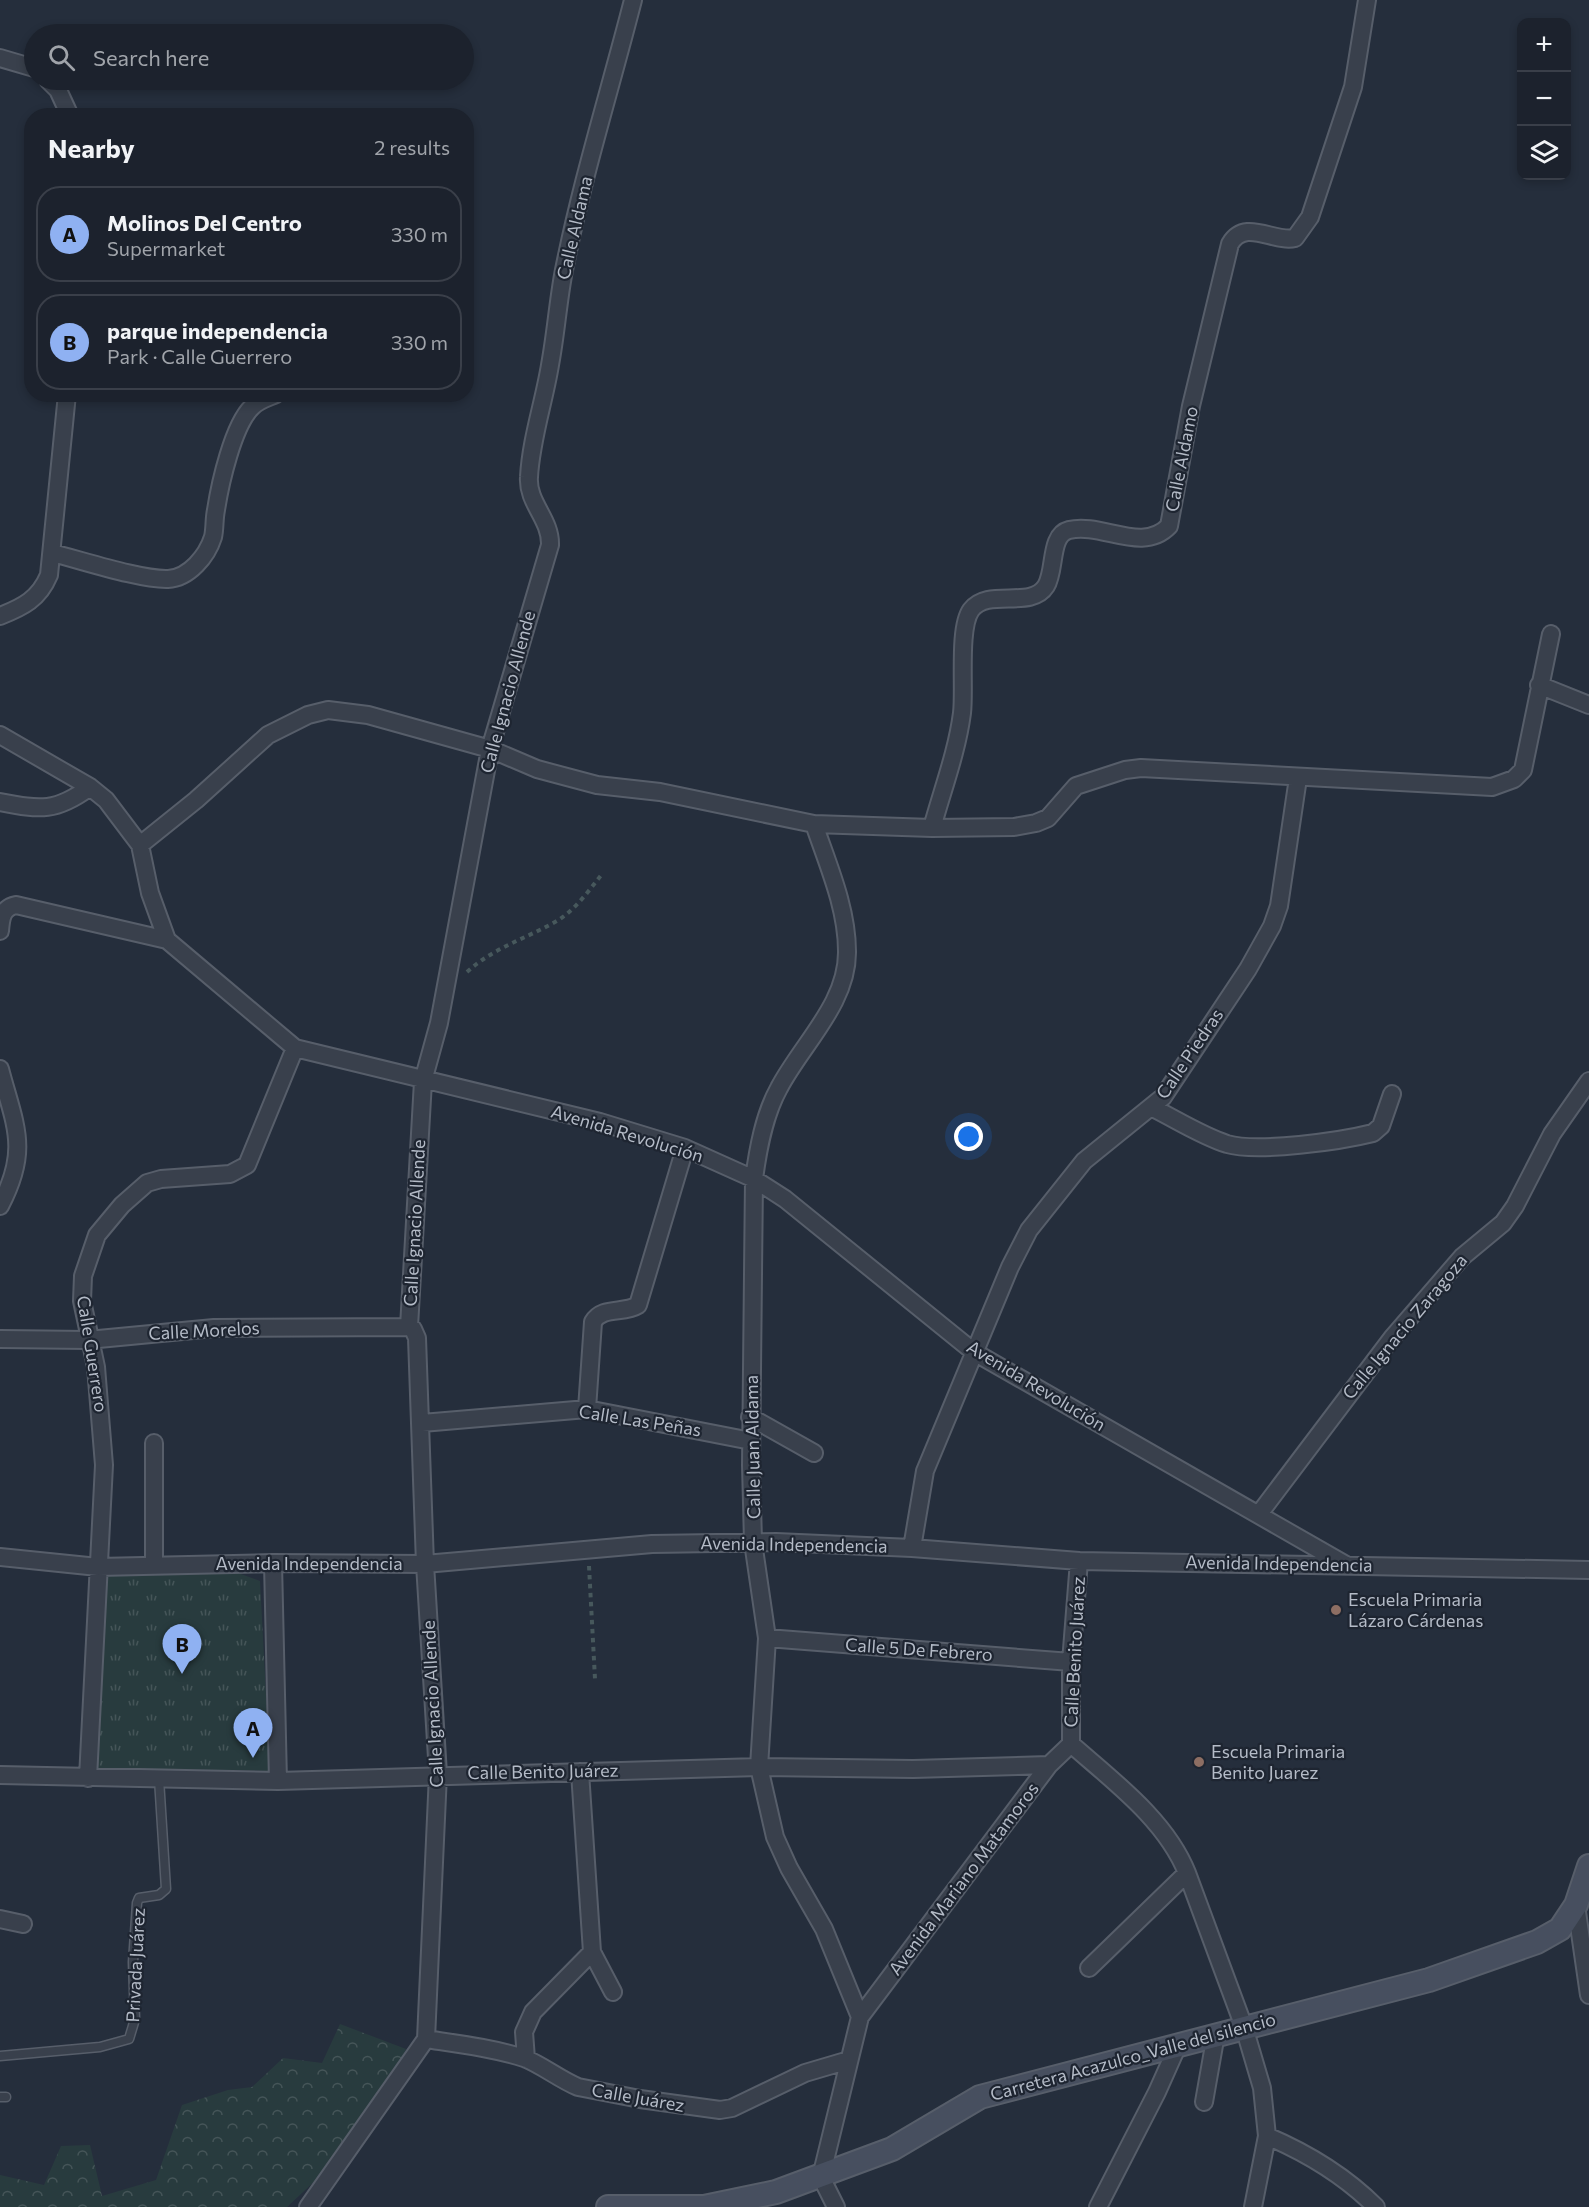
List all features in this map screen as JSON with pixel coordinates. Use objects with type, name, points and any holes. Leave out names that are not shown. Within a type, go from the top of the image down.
[{"type":"main road","name":"Carretera Acazulco_Valle del silencio","points":[[608,2207],[704,2206],[776,2192],[892,2149],[980,2097],[1244,2026],[1429,1980],[1537,1942],[1582,1918],[1589,1866]]},
{"type":"street","name":"Calle Aldama","points":[[530,459],[550,364],[564,272],[576,218],[633,0]]},
{"type":"street","name":"Calle Aldamo","points":[[932,828],[962,714],[965,627],[972,609],[987,600],[1036,594],[1045,588],[1050,579],[1058,539],[1067,530],[1087,528],[1143,539],[1163,533],[1169,526],[1191,406],[1230,244],[1237,236],[1251,231],[1288,240],[1295,238],[1310,217],[1353,87],[1367,0]]},
{"type":"street","points":[[0,58],[24,65]]},
{"type":"street","points":[[58,90],[66,108]]},
{"type":"street","points":[[0,616],[20,609],[37,597],[50,575],[66,402]]},
{"type":"street","points":[[52,553],[148,576],[168,579],[182,575],[205,554],[213,537],[215,512],[227,458],[245,415],[258,402]]},
{"type":"street","name":"Calle Ignacio Allende","points":[[426,2038],[438,1774],[425,1564],[422,1423],[417,1338],[414,1329],[409,1327],[423,1081],[439,1023],[490,749],[550,545],[550,535],[545,522],[529,493],[530,459]]},
{"type":"street","points":[[140,845],[196,800],[268,735],[308,715],[328,710],[368,715],[490,749],[537,769],[597,785],[660,792],[814,824],[932,828],[1014,827],[1043,821],[1076,786],[1125,770],[1174,768],[1298,778],[1492,787],[1503,785],[1514,779],[1523,770],[1551,634]]},
{"type":"street","points":[[1539,686],[1589,705]]},
{"type":"street","points":[[0,735],[90,788],[106,800],[140,845],[150,893],[167,940]]},
{"type":"street","name":"Calle Piedras","points":[[912,1548],[925,1471],[1010,1267],[1029,1230],[1048,1203],[1084,1161],[1153,1108],[1163,1097],[1248,969],[1272,926],[1279,906],[1298,778]]},
{"type":"street","points":[[0,802],[47,808],[68,803],[90,788]]},
{"type":"street","name":"Calle Juan Aldama","points":[[814,824],[837,891],[846,932],[845,975],[840,991],[771,1104],[754,1179],[750,1417],[753,1542],[767,1638],[759,1767],[775,1837],[789,1868],[824,1929],[860,2017]]},
{"type":"street","name":"Avenida Revolución","points":[[0,931],[2,915],[6,909],[16,905],[167,940],[295,1048],[423,1081],[600,1122],[685,1148],[754,1179],[785,1199],[974,1352],[1347,1566]]},
{"type":"street","name":"Calle Guerrero","points":[[88,1778],[104,1465],[96,1367],[88,1340],[82,1301],[83,1276],[98,1235],[122,1205],[147,1183],[161,1179],[230,1174],[248,1165],[295,1048]]},
{"type":"street","points":[[0,1069],[15,1117],[19,1141],[15,1174],[0,1206]]},
{"type":"street","name":"Calle Ignacio Zaragoza","points":[[1259,1514],[1392,1338],[1462,1257],[1503,1223],[1515,1206],[1552,1134],[1589,1082]]},
{"type":"street","points":[[1153,1108],[1227,1144],[1247,1147],[1269,1146],[1373,1133],[1381,1126],[1392,1094]]},
{"type":"street","points":[[587,1409],[593,1322],[602,1312],[629,1309],[638,1305],[685,1148]]},
{"type":"street","name":"Calle Morelos","points":[[0,1339],[88,1340],[214,1328],[409,1327]]},
{"type":"street","name":"Calle Las Peñas","points":[[422,1423],[587,1409],[751,1441]]},
{"type":"street","points":[[750,1417],[813,1453]]},
{"type":"street","points":[[154,1443],[154,1565]]},
{"type":"street","name":"Avenida Independencia","points":[[0,1557],[98,1567],[273,1563],[425,1564],[652,1544],[823,1542],[1079,1561],[1589,1570]]},
{"type":"street","name":"Calle Benito Juárez","points":[[1071,1744],[1071,1662],[1079,1561]]},
{"type":"street","points":[[273,1563],[278,1781]]},
{"type":"street","name":"Calle 5 De Febrero","points":[[767,1638],[1071,1662]]},
{"type":"street","points":[[1071,1744],[1118,1785],[1180,1855],[1244,2026],[1262,2088],[1267,2136],[1253,2207]]},
{"type":"street","name":"Avenida Mariano Matamoros","points":[[860,2017],[1049,1765],[1071,1744]]},
{"type":"street","name":"Calle Benito Juárez","points":[[0,1775],[278,1781],[438,1774],[759,1767],[914,1768],[1049,1765]]},
{"type":"street","points":[[580,1772],[592,1952],[613,1992]]},
{"type":"street","points":[[1089,1968],[1187,1873]]},
{"type":"street","points":[[1582,1918],[1589,1995]]},
{"type":"street","points":[[0,1919],[23,1924]]},
{"type":"street","points":[[526,2059],[524,2032],[533,2012],[592,1952]]},
{"type":"street","points":[[836,2207],[821,2177],[860,2017]]},
{"type":"street","points":[[1204,2102],[1216,2034]]},
{"type":"street","points":[[308,2207],[426,2038]]},
{"type":"street","name":"Calle Juárez","points":[[426,2038],[486,2048],[526,2059],[578,2087],[640,2099],[720,2110],[732,2108],[805,2073],[849,2060]]},
{"type":"street","points":[[1098,2207],[1152,2103],[1178,2045]]},
{"type":"street","points":[[1267,2136],[1290,2146],[1354,2185],[1376,2207]]},
{"type":"lane","name":"Privada Juárez","points":[[0,2056],[100,2047],[129,2039],[135,2019],[134,1962],[137,1903],[139,1898],[159,1895],[166,1889],[159,1779]]},
{"type":"path","points":[[464,975],[497,950],[555,922],[568,913],[603,873]]},
{"type":"path","points":[[588,1550],[595,1679]]},
{"type":"green space","points":[[227,1569],[260,1581],[270,1771],[96,1768],[100,1572]]},
{"type":"green space","points":[[340,2024],[406,2049],[374,2116],[317,2179],[287,2207],[0,2207],[0,2175],[44,2185],[61,2146],[90,2145],[102,2196],[156,2180],[182,2105],[228,2090],[252,2087],[283,2058],[322,2063]]},
{"type":"place","name":"Escuela Primaria Lázaro Cárdenas","points":[[1336,1610]]},
{"type":"place","name":"parque independencia","points":[[182,1674]]},
{"type":"place","name":"Molinos Del Centro","points":[[253,1758]]},
{"type":"place","name":"Escuela Primaria Benito Juarez","points":[[1199,1762]]}]
